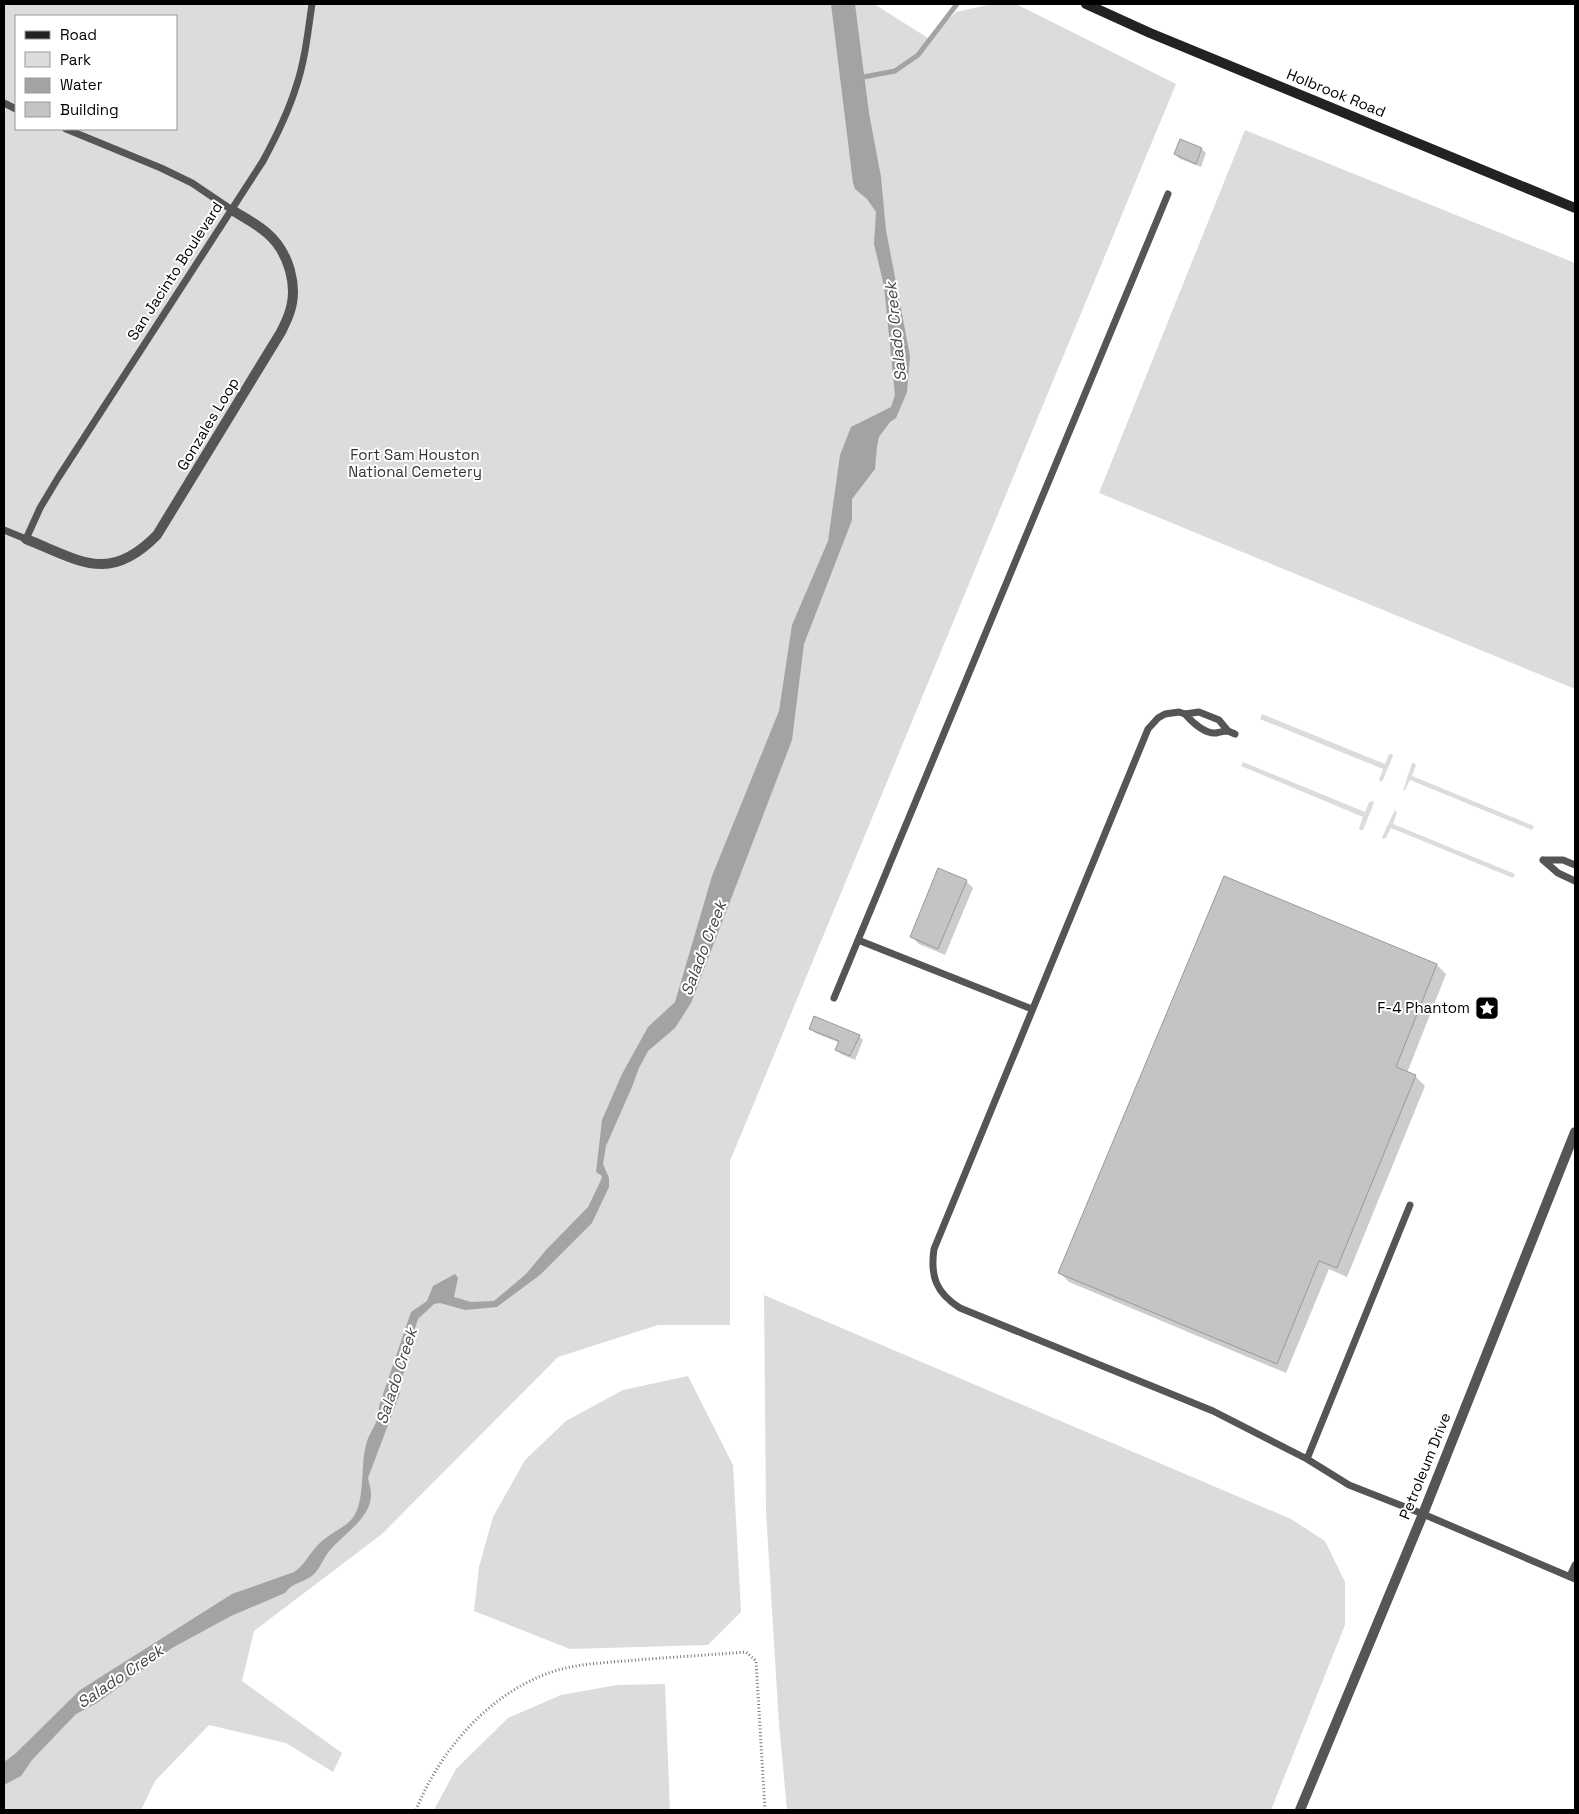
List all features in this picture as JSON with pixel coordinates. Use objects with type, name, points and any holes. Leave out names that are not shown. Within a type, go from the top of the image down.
[{"type":"street","name":"Holbrook Road","points":[[1086,4],[1150,33],[1575,208]]},
{"type":"street","name":"Gonzales Loop","points":[[26,539],[86,563],[106,565],[124,561],[142,551],[158,536],[281,332],[290,313],[292,290],[290,269],[281,248],[267,233],[232,210]]},
{"type":"street","name":"Petroleum Drive","points":[[1300,1810],[1422,1514],[1575,1132]]},
{"type":"lane","name":"San Jacinto Boulevard","points":[[26,539],[58,478],[264,161],[281,129],[297,86],[312,4]]},
{"type":"lane","points":[[68,130],[161,168],[192,183],[232,210]]},
{"type":"lane","points":[[834,998],[1168,194]]},
{"type":"lane","points":[[4,530],[26,539]]},
{"type":"lane","points":[[1185,714],[1196,726],[1215,733],[1232,733],[1219,720],[1199,712],[1165,714],[1158,718],[1148,729],[934,1249],[933,1274],[940,1291],[960,1308],[1213,1411],[1307,1459],[1350,1485],[1573,1577],[1575,1565]]},
{"type":"lane","points":[[1575,865],[1563,860],[1543,860],[1558,873],[1575,881]]},
{"type":"lane","points":[[858,940],[1032,1009]]},
{"type":"lane","points":[[1307,1459],[1410,1205]]},
{"type":"path","points":[[416,1810],[444,1756],[476,1719],[518,1687],[547,1674],[586,1664],[746,1652],[756,1661],[765,1810]]},
{"type":"green space","name":"Fort Sam Houston National Cemetery","points":[[4,4],[874,4],[928,38],[956,12],[992,4],[1016,4],[1176,84],[730,1161],[730,1325],[658,1325],[558,1357],[382,1534],[254,1631],[242,1681],[342,1753],[333,1772],[286,1743],[209,1725],[155,1781],[141,1810],[4,1810]]},
{"type":"green space","points":[[1245,130],[1575,263],[1575,689],[1099,493]]},
{"type":"green space","points":[[1262,714],[1385,764],[1389,754],[1392,754],[1393,756],[1382,782],[1379,780],[1383,769],[1260,719]]},
{"type":"green space","points":[[1243,762],[1365,812],[1369,802],[1373,801],[1374,803],[1363,830],[1359,828],[1363,817],[1241,766]]},
{"type":"green space","points":[[1412,763],[1416,765],[1412,776],[1534,826],[1532,830],[1410,780],[1403,791]]},
{"type":"green space","points":[[1395,810],[1397,813],[1393,824],[1515,874],[1513,878],[1391,828],[1386,838],[1383,839],[1382,837]]},
{"type":"green space","points":[[764,1295],[1291,1519],[1325,1541],[1345,1582],[1345,1625],[1271,1810],[787,1810],[779,1724],[766,1512]]},
{"type":"green space","points":[[688,1376],[733,1465],[741,1612],[708,1645],[570,1649],[474,1611],[479,1567],[493,1517],[525,1460],[566,1421],[623,1390]]},
{"type":"green space","points":[[665,1684],[670,1810],[434,1810],[456,1769],[508,1718],[561,1695],[617,1685]]},
{"type":"water","name":"Salado Creek","points":[[831,4],[855,4],[869,113],[881,177],[886,230],[910,356],[907,392],[896,418],[890,422],[879,437],[875,469],[852,499],[852,520],[804,644],[792,740],[691,1003],[675,1028],[648,1051],[606,1146],[603,1164],[609,1178],[609,1187],[592,1223],[540,1275],[497,1307],[465,1310],[440,1303],[434,1304],[418,1319],[406,1356],[407,1363],[399,1387],[400,1393],[368,1478],[371,1494],[370,1503],[357,1524],[329,1552],[314,1574],[292,1586],[285,1593],[231,1616],[172,1648],[97,1703],[76,1714],[32,1760],[21,1776],[4,1785],[4,1762],[15,1754],[80,1690],[232,1594],[294,1572],[321,1542],[351,1520],[356,1513],[361,1495],[366,1445],[378,1418],[379,1406],[411,1312],[427,1301],[433,1286],[455,1274],[458,1278],[454,1297],[471,1302],[494,1301],[526,1274],[546,1250],[588,1207],[601,1180],[602,1176],[596,1172],[602,1120],[622,1074],[648,1027],[675,1002],[712,876],[779,711],[792,625],[828,541],[840,455],[851,427],[891,407],[895,395],[884,286],[874,244],[876,212],[867,199],[855,189],[853,183]]},
{"type":"building","points":[[1180,139],[1202,148],[1196,164],[1174,154]]},
{"type":"building","points":[[938,868],[967,880],[938,949],[910,937]]},
{"type":"building","points":[[1224,876],[1437,964],[1396,1067],[1416,1075],[1337,1268],[1319,1261],[1277,1364],[1058,1273]]},
{"type":"building","points":[[814,1016],[860,1035],[850,1056],[835,1050],[839,1041],[809,1029]]},
{"type":"waterway","points":[[858,78],[895,71],[918,55],[957,4]]},
{"type":"place","name":"F-4 Phantom","points":[[1487,1008]]}]
